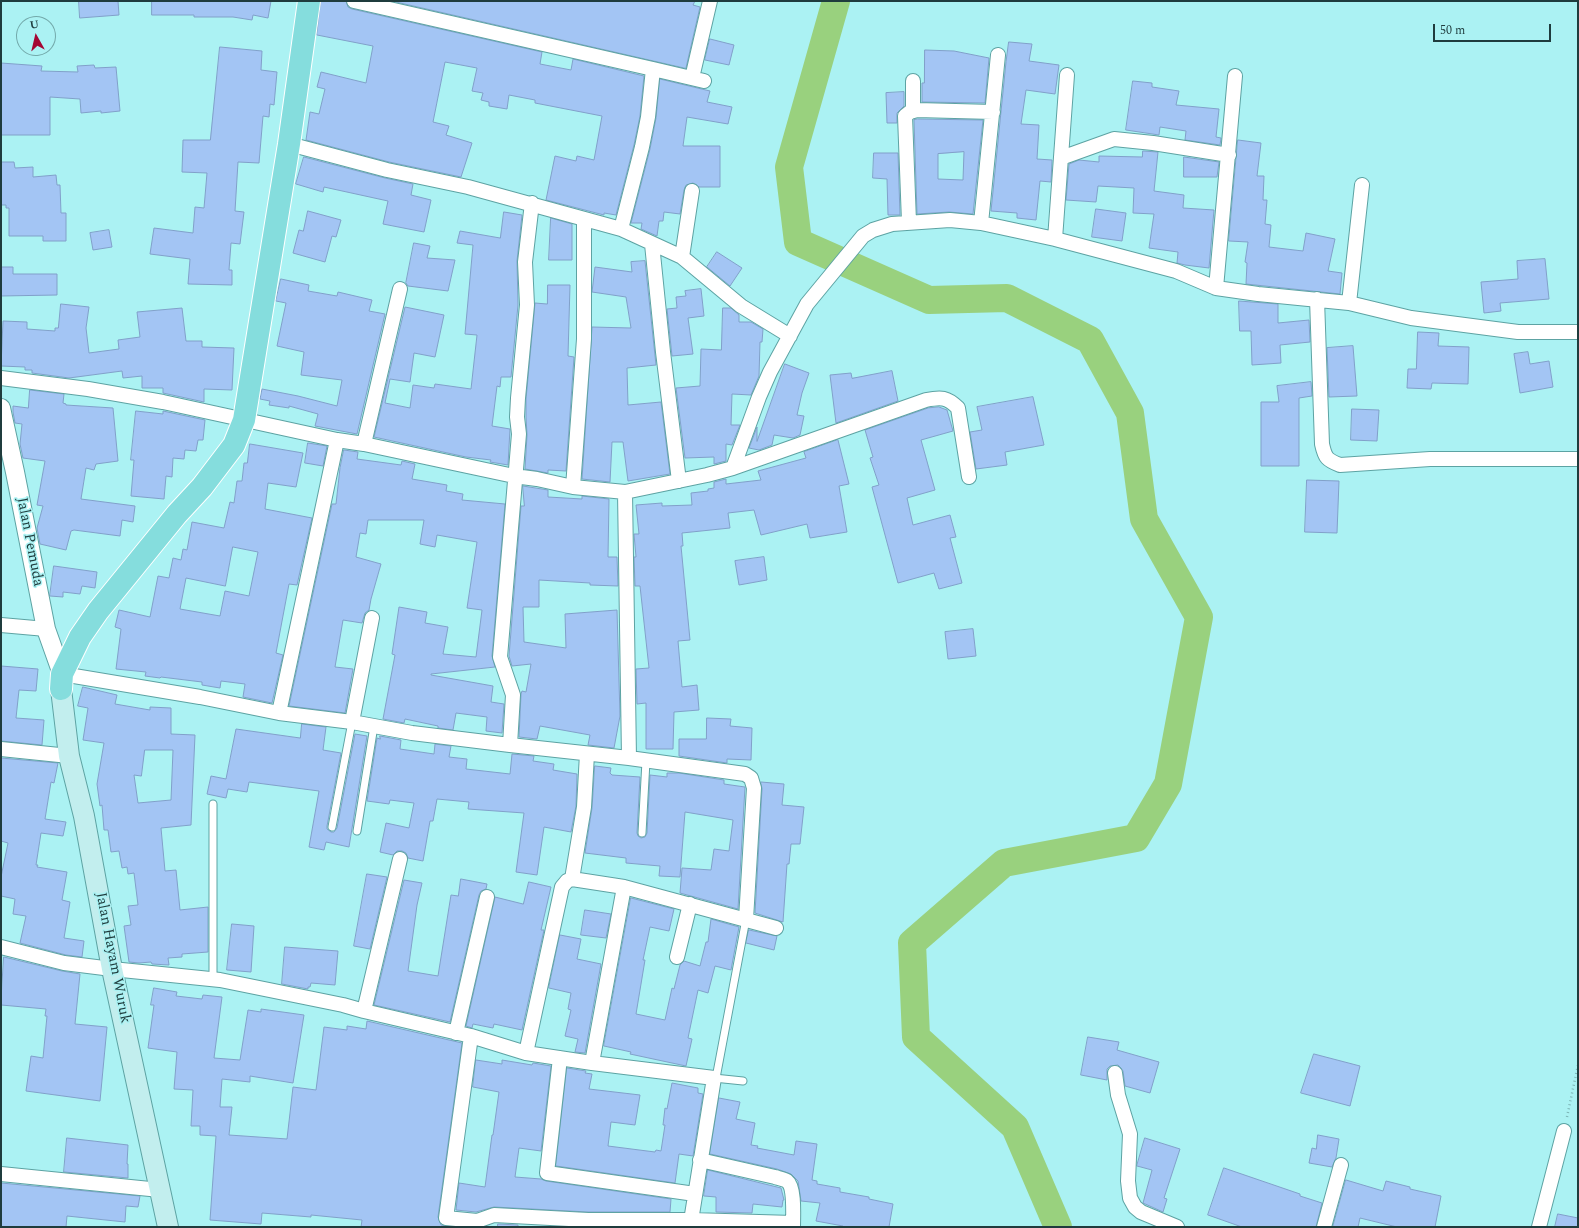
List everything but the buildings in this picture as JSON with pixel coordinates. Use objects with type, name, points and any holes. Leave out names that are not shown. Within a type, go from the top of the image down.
[{"type":"main road","points":[[62,682],[80,637],[98,611],[177,514],[202,487],[234,445],[244,420],[289,144],[309,1]]},
{"type":"main road","name":"Jalan Hayam Wuruk","points":[[62,682],[69,756],[86,824],[112,969],[168,1227]]},
{"type":"street","points":[[354,1],[698,79],[710,1]]},
{"type":"street","points":[[981,223],[998,56]]},
{"type":"street","points":[[621,229],[648,117],[653,69]]},
{"type":"street","points":[[1055,239],[1067,75]]},
{"type":"street","points":[[1216,288],[1235,76]]},
{"type":"street","points":[[913,81],[913,111]]},
{"type":"street","points":[[909,222],[905,116],[907,113],[913,111],[993,112]]},
{"type":"street","points":[[1062,158],[1114,139],[1153,143],[1229,155]]},
{"type":"street","points":[[289,144],[387,170],[468,187],[532,203],[621,229],[682,256],[741,306],[790,336]]},
{"type":"street","points":[[1350,303],[1362,185]]},
{"type":"street","points":[[682,256],[692,191]]},
{"type":"street","points":[[510,746],[513,695],[500,657],[514,476],[519,434],[517,417],[518,398],[527,305],[525,262],[532,203]]},
{"type":"street","points":[[573,487],[584,339],[584,219]]},
{"type":"street","points":[[733,468],[759,397],[770,372],[807,304],[863,236],[872,230],[892,224],[950,220],[981,223],[1055,239],[1176,271],[1216,288],[1258,294],[1350,303],[1418,319],[1518,332],[1578,332]]},
{"type":"street","points":[[652,244],[663,352],[679,481]]},
{"type":"street","points":[[364,444],[400,289]]},
{"type":"street","points":[[1317,299],[1322,444],[1324,454],[1329,460],[1340,465],[1430,459],[1578,459]]},
{"type":"street","points":[[1,378],[88,389],[163,402],[337,440],[364,444],[514,476],[537,479],[573,487],[625,492],[733,468],[828,433],[926,400],[937,398],[951,401],[958,408],[969,477]]},
{"type":"street","name":"Jalan Pemuda","points":[[1,408],[46,629],[62,682]]},
{"type":"street","points":[[280,713],[337,440]]},
{"type":"street","points":[[625,492],[629,758]]},
{"type":"street","points":[[352,722],[372,618]]},
{"type":"street","points":[[1,625],[46,629]]},
{"type":"street","points":[[62,682],[200,697],[280,713],[352,722],[412,733],[510,746],[629,758],[745,774],[751,778],[754,788],[746,919]]},
{"type":"street","points":[[1,749],[69,756]]},
{"type":"street","points":[[572,879],[584,807],[588,754]]},
{"type":"street","points":[[364,1011],[400,860]]},
{"type":"street","points":[[526,1053],[562,887],[567,881],[572,879],[624,887],[776,928]]},
{"type":"street","points":[[592,1063],[624,887]]},
{"type":"street","points":[[456,1033],[487,898]]},
{"type":"street","points":[[677,957],[690,904]]},
{"type":"street","points":[[1,947],[64,963],[213,980],[343,1005],[471,1036],[526,1053],[592,1063],[715,1078],[700,1160],[691,1224]]},
{"type":"street","points":[[471,1036],[446,1218],[477,1221],[588,1220],[691,1224],[793,1225],[792,1193],[790,1186],[786,1181],[775,1177],[700,1160]]},
{"type":"street","points":[[560,1058],[547,1174],[695,1194]]},
{"type":"street","points":[[1115,1073],[1118,1095],[1130,1134],[1128,1181],[1130,1198],[1135,1207],[1141,1212],[1177,1227]]},
{"type":"street","points":[[1539,1227],[1564,1131]]},
{"type":"street","points":[[1324,1227],[1341,1165]]},
{"type":"street","points":[[1,1174],[160,1190]]},
{"type":"lane","points":[[332,827],[352,722]]},
{"type":"lane","points":[[357,831],[374,726]]},
{"type":"lane","points":[[642,833],[646,761]]},
{"type":"lane","points":[[213,804],[213,980]]},
{"type":"lane","points":[[743,1081],[715,1078],[746,919]]},
{"type":"path","points":[[1564,1131],[1578,1065]]},
{"type":"waterway","points":[[836,1],[789,167],[798,242],[929,300],[1007,298],[1090,340],[1130,413],[1144,519],[1199,617],[1168,784],[1136,838],[1004,863],[912,943],[916,1037],[1015,1127],[1058,1227]]}]
